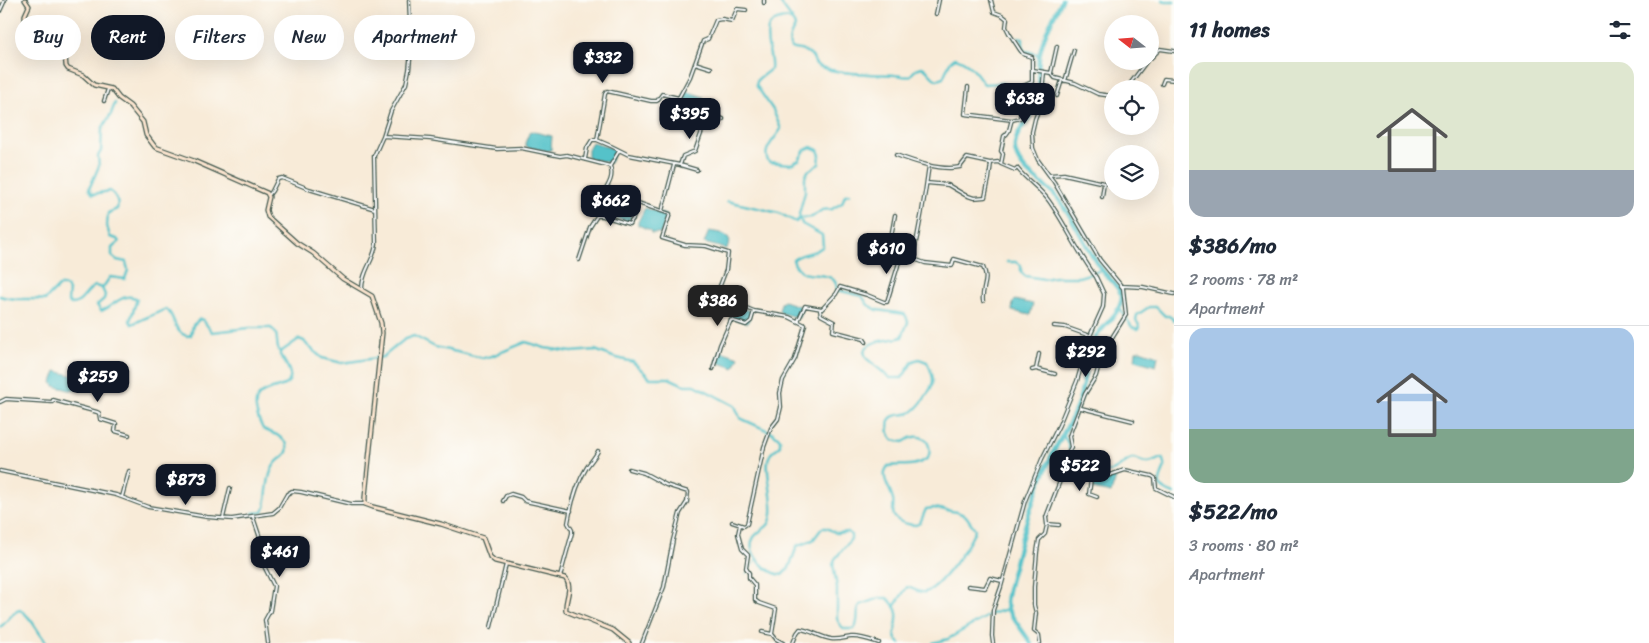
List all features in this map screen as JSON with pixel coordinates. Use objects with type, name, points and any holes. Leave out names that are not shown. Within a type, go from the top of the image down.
[{"type":"main road","points":[[25,0],[29,6],[25,22],[42,36],[51,50],[65,54],[66,68],[83,75],[94,85],[114,90],[140,119],[146,135],[155,147],[194,161],[263,191],[268,195],[266,211],[268,217],[297,243],[343,279],[373,298],[381,323],[382,333],[365,497],[366,504],[478,536],[482,538],[490,557],[495,561],[566,580],[569,584],[565,607],[569,614],[592,620],[613,630],[629,643]]},
{"type":"street","points":[[0,11],[5,0]]},
{"type":"street","points":[[363,292],[362,278],[376,247],[374,156],[383,136],[388,118],[406,84],[410,70],[409,0]]},
{"type":"street","points":[[936,14],[939,0]]},
{"type":"street","points":[[968,86],[965,114],[1012,120],[1020,118],[1022,87],[1032,83],[1033,58],[1023,54],[1020,50],[1006,27],[1006,19],[994,12],[991,0]]},
{"type":"street","points":[[723,119],[676,103],[703,41],[708,40],[716,20],[732,21],[737,9],[746,10]]},
{"type":"street","points":[[1051,73],[1057,46]]},
{"type":"street","points":[[1057,96],[1074,50]]},
{"type":"street","points":[[1159,50],[1174,51]]},
{"type":"street","points":[[695,63],[710,68]]},
{"type":"street","points":[[1033,70],[1051,73],[1053,77],[1104,95]]},
{"type":"street","points":[[1040,643],[1040,635],[1034,630],[1036,614],[1034,581],[1039,542],[1045,534],[1046,517],[1059,483],[1062,462],[1071,448],[1069,436],[1085,394],[1096,376],[1105,341],[1111,339],[1126,315],[1125,296],[1122,286],[1100,260],[1038,160],[1032,140],[1033,126],[1041,102],[1042,71]]},
{"type":"street","points":[[1162,84],[1164,79],[1174,80]]},
{"type":"street","points":[[104,101],[108,93],[108,87]]},
{"type":"street","points":[[597,140],[607,91],[651,101],[657,101],[662,94],[679,98]]},
{"type":"street","points":[[680,165],[683,156],[696,151],[708,114]]},
{"type":"street","points":[[1001,164],[1004,137],[1010,130],[1012,120]]},
{"type":"street","points":[[383,136],[430,139],[497,149],[521,148],[560,156],[566,155],[610,166]]},
{"type":"street","points":[[585,160],[588,145],[592,140],[597,140],[629,155],[675,163],[697,170]]},
{"type":"street","points":[[580,260],[590,227],[598,216],[602,195],[606,192],[610,182],[612,169],[610,166],[619,151]]},
{"type":"street","points":[[896,156],[929,165],[958,168],[967,158],[991,163],[998,162],[1015,170],[1017,168],[1043,194],[1061,219],[1102,288],[1104,303],[1090,336],[1077,380],[1025,501],[993,610],[993,643]]},
{"type":"street","points":[[662,211],[675,163]]},
{"type":"street","points":[[927,182],[948,185],[965,196],[985,197],[991,163]]},
{"type":"street","points":[[911,258],[926,197],[929,165]]},
{"type":"street","points":[[1048,174],[1064,174],[1104,183],[1102,197]]},
{"type":"street","points":[[268,195],[278,179],[282,178],[375,209]]},
{"type":"street","points":[[606,192],[670,214],[662,238],[685,245],[706,246],[728,253],[726,270],[716,296],[754,310],[770,314],[774,313],[798,320],[806,327],[795,359],[783,380],[780,393],[781,408],[778,419],[768,433],[747,524],[744,526],[732,522]]},
{"type":"street","points":[[598,216],[629,224],[637,204]]},
{"type":"street","points":[[896,215],[889,255],[900,258],[900,260],[911,258],[925,263],[952,266],[954,260],[984,267],[987,280],[983,297],[984,301]]},
{"type":"street","points":[[820,310],[839,290],[857,292],[887,302],[900,260]]},
{"type":"street","points":[[1122,286],[1143,287],[1174,294]]},
{"type":"street","points":[[798,320],[805,306],[820,310]]},
{"type":"street","points":[[713,369],[720,345],[731,320],[746,326],[751,321],[754,310]]},
{"type":"street","points":[[820,310],[821,315],[834,322],[833,331],[866,342]]},
{"type":"street","points":[[1054,326],[1065,327],[1090,336]]},
{"type":"street","points":[[1036,369],[1039,354]]},
{"type":"street","points":[[1032,370],[1036,369],[1055,374]]},
{"type":"street","points":[[0,402],[6,399],[52,402],[53,400],[78,406],[99,413],[100,419],[116,424],[115,431],[129,435]]},
{"type":"street","points":[[1080,408],[1133,421]]},
{"type":"street","points":[[560,577],[572,533],[568,523],[571,511],[580,482],[588,465],[595,459],[598,451]]},
{"type":"street","points":[[1066,456],[1092,464],[1088,494],[1097,497]]},
{"type":"street","points":[[628,469],[644,473],[666,485],[688,492],[686,506],[680,513],[664,587],[642,643]]},
{"type":"street","points":[[1092,472],[1103,473],[1107,476],[1125,470],[1141,472],[1155,478],[1155,486],[1159,491],[1174,497]]},
{"type":"street","points":[[0,471],[122,497],[148,507],[183,514],[223,518],[253,516],[276,511],[287,494],[292,491],[351,504],[366,504]]},
{"type":"street","points":[[122,497],[128,471]]},
{"type":"street","points":[[223,518],[230,488]]},
{"type":"street","points":[[503,501],[506,496],[511,494],[521,497],[525,501],[571,511]]},
{"type":"street","points":[[253,516],[260,541],[263,564],[274,586],[270,611],[266,617],[265,624],[268,643]]},
{"type":"street","points":[[1047,524],[1059,524]]},
{"type":"street","points":[[740,525],[738,534],[742,549],[748,555],[749,578],[755,585],[756,602],[776,610],[772,634]]},
{"type":"street","points":[[491,627],[506,564]]},
{"type":"street","points":[[968,586],[985,588],[990,578],[1002,581]]},
{"type":"street","points":[[793,643],[800,629],[837,640],[857,637],[879,643]]},
{"type":"street","points":[[762,632],[772,634],[783,643]]},
{"type":"water","points":[[686,91],[704,97],[700,108],[681,102]]},
{"type":"water","points":[[530,131],[552,136],[551,150],[527,147],[525,143]]},
{"type":"water","points":[[592,142],[614,149],[610,163],[588,158],[588,149]]},
{"type":"water","points":[[609,195],[627,201],[634,206],[629,222],[602,214],[604,203]]},
{"type":"water","points":[[645,208],[667,215],[661,233],[651,233],[650,230],[638,225]]},
{"type":"water","points":[[709,231],[721,233],[728,237],[730,241],[727,249],[704,243]]},
{"type":"water","points":[[1015,300],[1033,304],[1030,315],[1012,311]]},
{"type":"water","points":[[784,301],[802,307],[799,318],[779,311],[781,303]]},
{"type":"water","points":[[734,306],[751,311],[748,323],[731,318],[730,312]]},
{"type":"water","points":[[1140,350],[1158,356],[1156,366],[1135,360],[1136,351]]},
{"type":"water","points":[[721,351],[739,357],[734,368],[717,362]]},
{"type":"water","points":[[56,371],[78,377],[76,390],[54,386],[52,382]]},
{"type":"water","points":[[1096,477],[1116,478],[1111,493],[1093,489]]},
{"type":"waterway","points":[[778,0],[792,19]]},
{"type":"waterway","points":[[1031,643],[1009,612],[1006,603],[1010,581],[1035,495],[1080,399],[1092,343],[1118,309],[1122,296],[1117,287],[1099,266],[1063,205],[1052,192],[1025,169],[1015,151],[1018,134],[1038,101],[1040,90],[1040,50],[1048,28],[1062,0]]},
{"type":"waterway","points":[[1163,0],[1174,2]]},
{"type":"waterway","points":[[894,607],[907,587],[923,592],[931,589],[938,583],[961,554],[975,529],[966,516],[957,512],[934,508],[926,509],[920,523],[916,525],[901,522],[894,516],[893,500],[885,478],[886,470],[888,466],[914,464],[923,461],[928,458],[929,446],[926,440],[919,437],[903,442],[893,440],[889,431],[889,420],[896,415],[910,413],[921,403],[932,385],[932,374],[927,362],[919,359],[913,361],[902,378],[890,378],[866,358],[864,351],[871,344],[902,337],[908,322],[904,314],[877,310],[868,305],[862,296],[837,290],[834,280],[830,277],[803,273],[795,265],[793,260],[796,257],[820,249],[823,246],[822,235],[802,224],[799,214],[805,192],[805,177],[808,171],[819,164],[820,155],[818,150],[811,147],[805,150],[799,160],[791,164],[769,162],[767,158],[766,153],[781,129],[773,110],[756,85],[758,79],[771,69],[767,39],[768,29],[777,20],[790,20],[795,27],[789,40],[791,48],[809,53],[815,63],[830,70],[906,77],[922,67],[937,80],[943,78],[950,62],[955,58],[969,65],[984,84],[1002,83],[1021,90],[1038,92]]},
{"type":"waterway","points":[[1018,37],[1023,38],[1023,50],[1040,55]]},
{"type":"waterway","points":[[102,289],[110,277],[125,279],[128,270],[126,262],[117,260],[112,256],[112,248],[119,242],[117,239],[110,237],[107,226],[108,213],[117,209],[116,199],[110,191],[93,194],[89,189],[99,166],[98,156],[101,151],[102,129],[115,103]]},
{"type":"waterway","points":[[727,201],[779,213],[796,222],[800,218],[812,217],[822,210],[832,209],[842,203],[845,195],[850,194]]},
{"type":"waterway","points":[[1007,262],[1016,262],[1021,265],[1021,272],[1025,276],[1044,279],[1079,277],[1102,270]]},
{"type":"waterway","points":[[0,296],[12,299],[45,300],[59,286],[66,286],[69,290],[68,301],[71,304],[81,300],[95,286],[102,288],[105,295],[104,299],[97,305],[101,311],[123,298],[132,297],[137,299],[130,321],[132,324],[166,309],[179,331],[187,336],[191,335],[193,325],[200,319],[203,320],[212,332],[271,328],[274,330],[279,351],[282,351],[299,339],[304,341],[322,358],[342,363],[383,357],[405,339],[414,336],[435,347],[483,358],[526,342],[545,348],[572,352],[595,350],[633,362],[650,378],[669,378],[684,385],[695,385],[735,406],[740,418],[773,433],[780,439],[780,446],[771,454],[768,462],[772,507],[771,519],[767,526],[754,537],[752,543],[752,550],[759,562],[770,571],[782,575],[789,568],[797,546],[813,540],[822,528],[827,528],[836,533],[848,532],[851,535],[851,539],[833,564],[837,587],[837,619],[844,629],[854,629],[857,624],[860,605],[879,598],[887,598],[894,605],[897,612],[895,634],[896,639],[900,643]]},
{"type":"waterway","points":[[1120,309],[1132,327],[1138,329],[1140,327],[1136,320],[1137,315],[1149,307],[1156,307],[1165,316],[1169,316],[1174,320]]},
{"type":"waterway","points":[[253,513],[263,512],[272,468],[287,453],[286,442],[277,435],[263,429],[256,410],[257,399],[262,394],[283,386],[288,382],[290,377],[288,368],[280,355],[280,351]]},
{"type":"waterway","points":[[1063,436],[1072,453],[1078,456],[1095,457],[1108,472],[1112,472],[1132,459],[1147,463],[1162,458],[1164,469],[1160,478],[1161,486],[1174,494]]},
{"type":"waterway","points":[[746,574],[757,559]]},
{"type":"waterway","points":[[933,643],[948,639],[991,614],[1007,609]]},
{"type":"waterway","points":[[0,627],[14,613],[20,610],[28,617],[47,643]]}]
